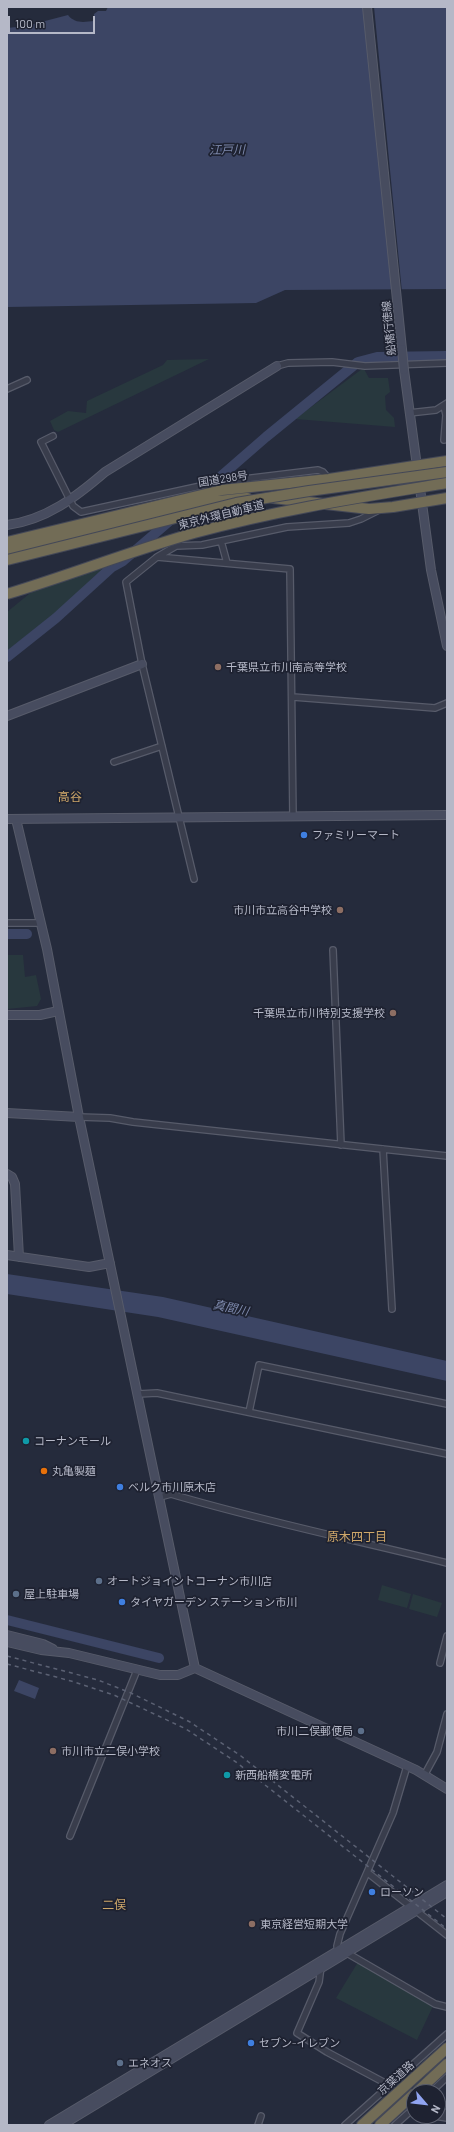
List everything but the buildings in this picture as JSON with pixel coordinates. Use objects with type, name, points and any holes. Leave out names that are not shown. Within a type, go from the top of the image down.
[{"type":"highway","name":"国道298号","points":[[7,541],[211,492],[241,487],[329,479],[446,461]]},
{"type":"highway","name":"東京外環自動車道","points":[[7,560],[236,503],[286,494],[447,472]]},
{"type":"highway","name":"東京外環自動車道","points":[[7,594],[150,547],[236,522],[334,502],[447,483]]},
{"type":"highway","name":"国道298号","points":[[7,550],[172,509],[226,499],[270,498],[351,508],[382,508],[447,498]]},
{"type":"highway","name":"京葉道路","points":[[362,2125],[447,2048]]},
{"type":"highway","points":[[426,2084],[447,2064]]},
{"type":"highway","points":[[380,2125],[406,2101]]},
{"type":"street","name":"船橋行徳線","points":[[367,7],[409,414],[431,570],[447,646]]},
{"type":"street","points":[[7,525],[35,519],[70,500],[87,489],[105,472],[277,366],[288,363],[332,362],[361,366],[447,363]]},
{"type":"street","points":[[7,389],[27,380]]},
{"type":"street","points":[[409,414],[436,410],[446,404]]},
{"type":"street","points":[[444,440],[446,404]]},
{"type":"street","points":[[53,436],[41,442],[70,500],[75,508],[84,512],[219,482],[318,470],[323,472],[329,479]]},
{"type":"street","points":[[194,879],[142,664],[126,582],[157,556],[176,546],[198,546],[287,527],[349,523],[361,519],[382,508]]},
{"type":"street","points":[[221,541],[227,563]]},
{"type":"street","points":[[157,556],[290,569],[293,698],[293,817]]},
{"type":"street","points":[[7,716],[142,664]]},
{"type":"street","points":[[293,698],[435,708],[447,704]]},
{"type":"street","points":[[114,762],[162,746]]},
{"type":"street","points":[[7,819],[447,815]]},
{"type":"street","points":[[16,819],[40,923],[79,1117],[195,1668]]},
{"type":"street","points":[[7,923],[40,923]]},
{"type":"street","points":[[333,950],[341,1145]]},
{"type":"street","points":[[7,1015],[40,1015],[58,1011]]},
{"type":"street","points":[[7,1112],[110,1118],[447,1156]]},
{"type":"street","points":[[383,1149],[392,1309]]},
{"type":"street","points":[[7,1174],[12,1177],[15,1184],[19,1257]]},
{"type":"street","points":[[7,1255],[88,1268],[110,1263]]},
{"type":"street","points":[[249,1412],[258,1365],[447,1404]]},
{"type":"street","points":[[138,1394],[157,1393],[447,1454]]},
{"type":"street","points":[[160,1497],[171,1494],[322,1534],[348,1538],[447,1563]]},
{"type":"street","points":[[7,1635],[43,1644],[60,1651],[137,1670],[171,1676],[195,1668],[425,1774],[447,1789]]},
{"type":"street","points":[[440,1663],[447,1636]]},
{"type":"street","points":[[7,1642],[41,1650],[60,1651]]},
{"type":"street","points":[[70,1836],[137,1670]]},
{"type":"street","points":[[425,1774],[437,1752],[447,1714]]},
{"type":"street","points":[[338,1955],[336,1946],[340,1934],[393,1813],[407,1766]]},
{"type":"street","points":[[368,1873],[447,1935]]},
{"type":"street","points":[[338,1955],[347,1953],[414,1909],[447,1885]]},
{"type":"street","points":[[62,2125],[414,1909],[447,1892]]},
{"type":"street","points":[[347,1953],[435,2004],[447,2007]]},
{"type":"street","points":[[320,1966],[319,1982],[297,2033],[327,2052],[386,2084]]},
{"type":"street","points":[[49,2125],[320,1966]]},
{"type":"street","points":[[345,2125],[447,2034]]},
{"type":"street","points":[[440,2084],[447,2077]]},
{"type":"street","points":[[395,2125],[406,2115]]},
{"type":"street","points":[[258,2125],[261,2116]]},
{"type":"shaded area","points":[[209,359],[58,432],[54,430],[50,421],[68,411],[86,413],[87,401],[163,365],[167,360]]},
{"type":"shaded area","points":[[364,369],[369,378],[388,378],[390,392],[385,396],[386,410],[394,418],[395,427],[295,419]]},
{"type":"shaded area","points":[[107,566],[56,614],[50,617],[7,651],[7,612],[40,585]]},
{"type":"shaded area","points":[[7,955],[23,955],[25,977],[36,975],[41,999],[37,1006],[7,1009]]},
{"type":"shaded area","points":[[382,1585],[411,1594],[407,1608],[378,1600]]},
{"type":"shaded area","points":[[413,1594],[442,1603],[437,1617],[409,1609]]},
{"type":"shaded area","points":[[358,1962],[434,2004],[417,2040],[336,1998]]},
{"type":"water","name":"江戸川","points":[[108,7],[447,7],[447,289],[285,290],[256,303],[7,307],[7,28],[26,26],[68,15],[77,21],[94,21],[94,14],[98,11],[106,11]]},
{"type":"water","points":[[7,1274],[163,1297],[447,1361],[447,1381],[158,1317],[7,1294]]},
{"type":"water","points":[[19,1680],[39,1688],[35,1699],[14,1691]]},
{"type":"pier","points":[[364,7],[374,7],[402,292],[393,293]]},
{"type":"waterway","points":[[197,497],[266,437],[358,362],[377,357],[447,356]]},
{"type":"waterway","points":[[7,657],[56,618],[112,567],[123,561],[173,518]]},
{"type":"waterway","points":[[7,934],[27,934]]},
{"type":"waterway","points":[[7,1620],[159,1658]]},
{"type":"railway","points":[[7,1656],[98,1680],[131,1693],[190,1722],[241,1756],[447,1919]]},
{"type":"railway","points":[[7,1664],[71,1681],[114,1695],[186,1729],[236,1762],[447,1929]]},
{"type":"place","name":"千葉県立市川南高等学校","points":[[218,667]]},
{"type":"place","name":"ファミリーマート","points":[[304,835]]},
{"type":"place","name":"市川市立高谷中学校","points":[[340,910]]},
{"type":"place","name":"千葉県立市川特別支援学校","points":[[393,1013]]},
{"type":"place","name":"コーナンモール","points":[[26,1441]]},
{"type":"place","name":"丸亀製麺","points":[[44,1471]]},
{"type":"place","name":"ベルク市川原木店","points":[[120,1487]]},
{"type":"place","name":"オートジョイントコーナン市川店","points":[[99,1581]]},
{"type":"place","name":"屋上駐車場","points":[[16,1594]]},
{"type":"place","name":"タイヤガーデン ステーション市川","points":[[122,1602]]},
{"type":"place","name":"市川二俣郵便局","points":[[361,1731]]},
{"type":"place","name":"市川市立二俣小学校","points":[[53,1751]]},
{"type":"place","name":"新西船橋変電所","points":[[227,1775]]},
{"type":"place","name":"ローソン","points":[[372,1892]]},
{"type":"place","name":"東京経営短期大学","points":[[252,1924]]},
{"type":"place","name":"セブン-イレブン","points":[[251,2043]]},
{"type":"place","name":"エネオス","points":[[120,2063]]},
{"type":"district","name":"高谷","points":[[70,797]]},
{"type":"district","name":"原木四丁目","points":[[357,1537]]},
{"type":"district","name":"二俣","points":[[114,1905]]},
{"type":"water label","name":"真間川","points":[[231,1308]]}]
